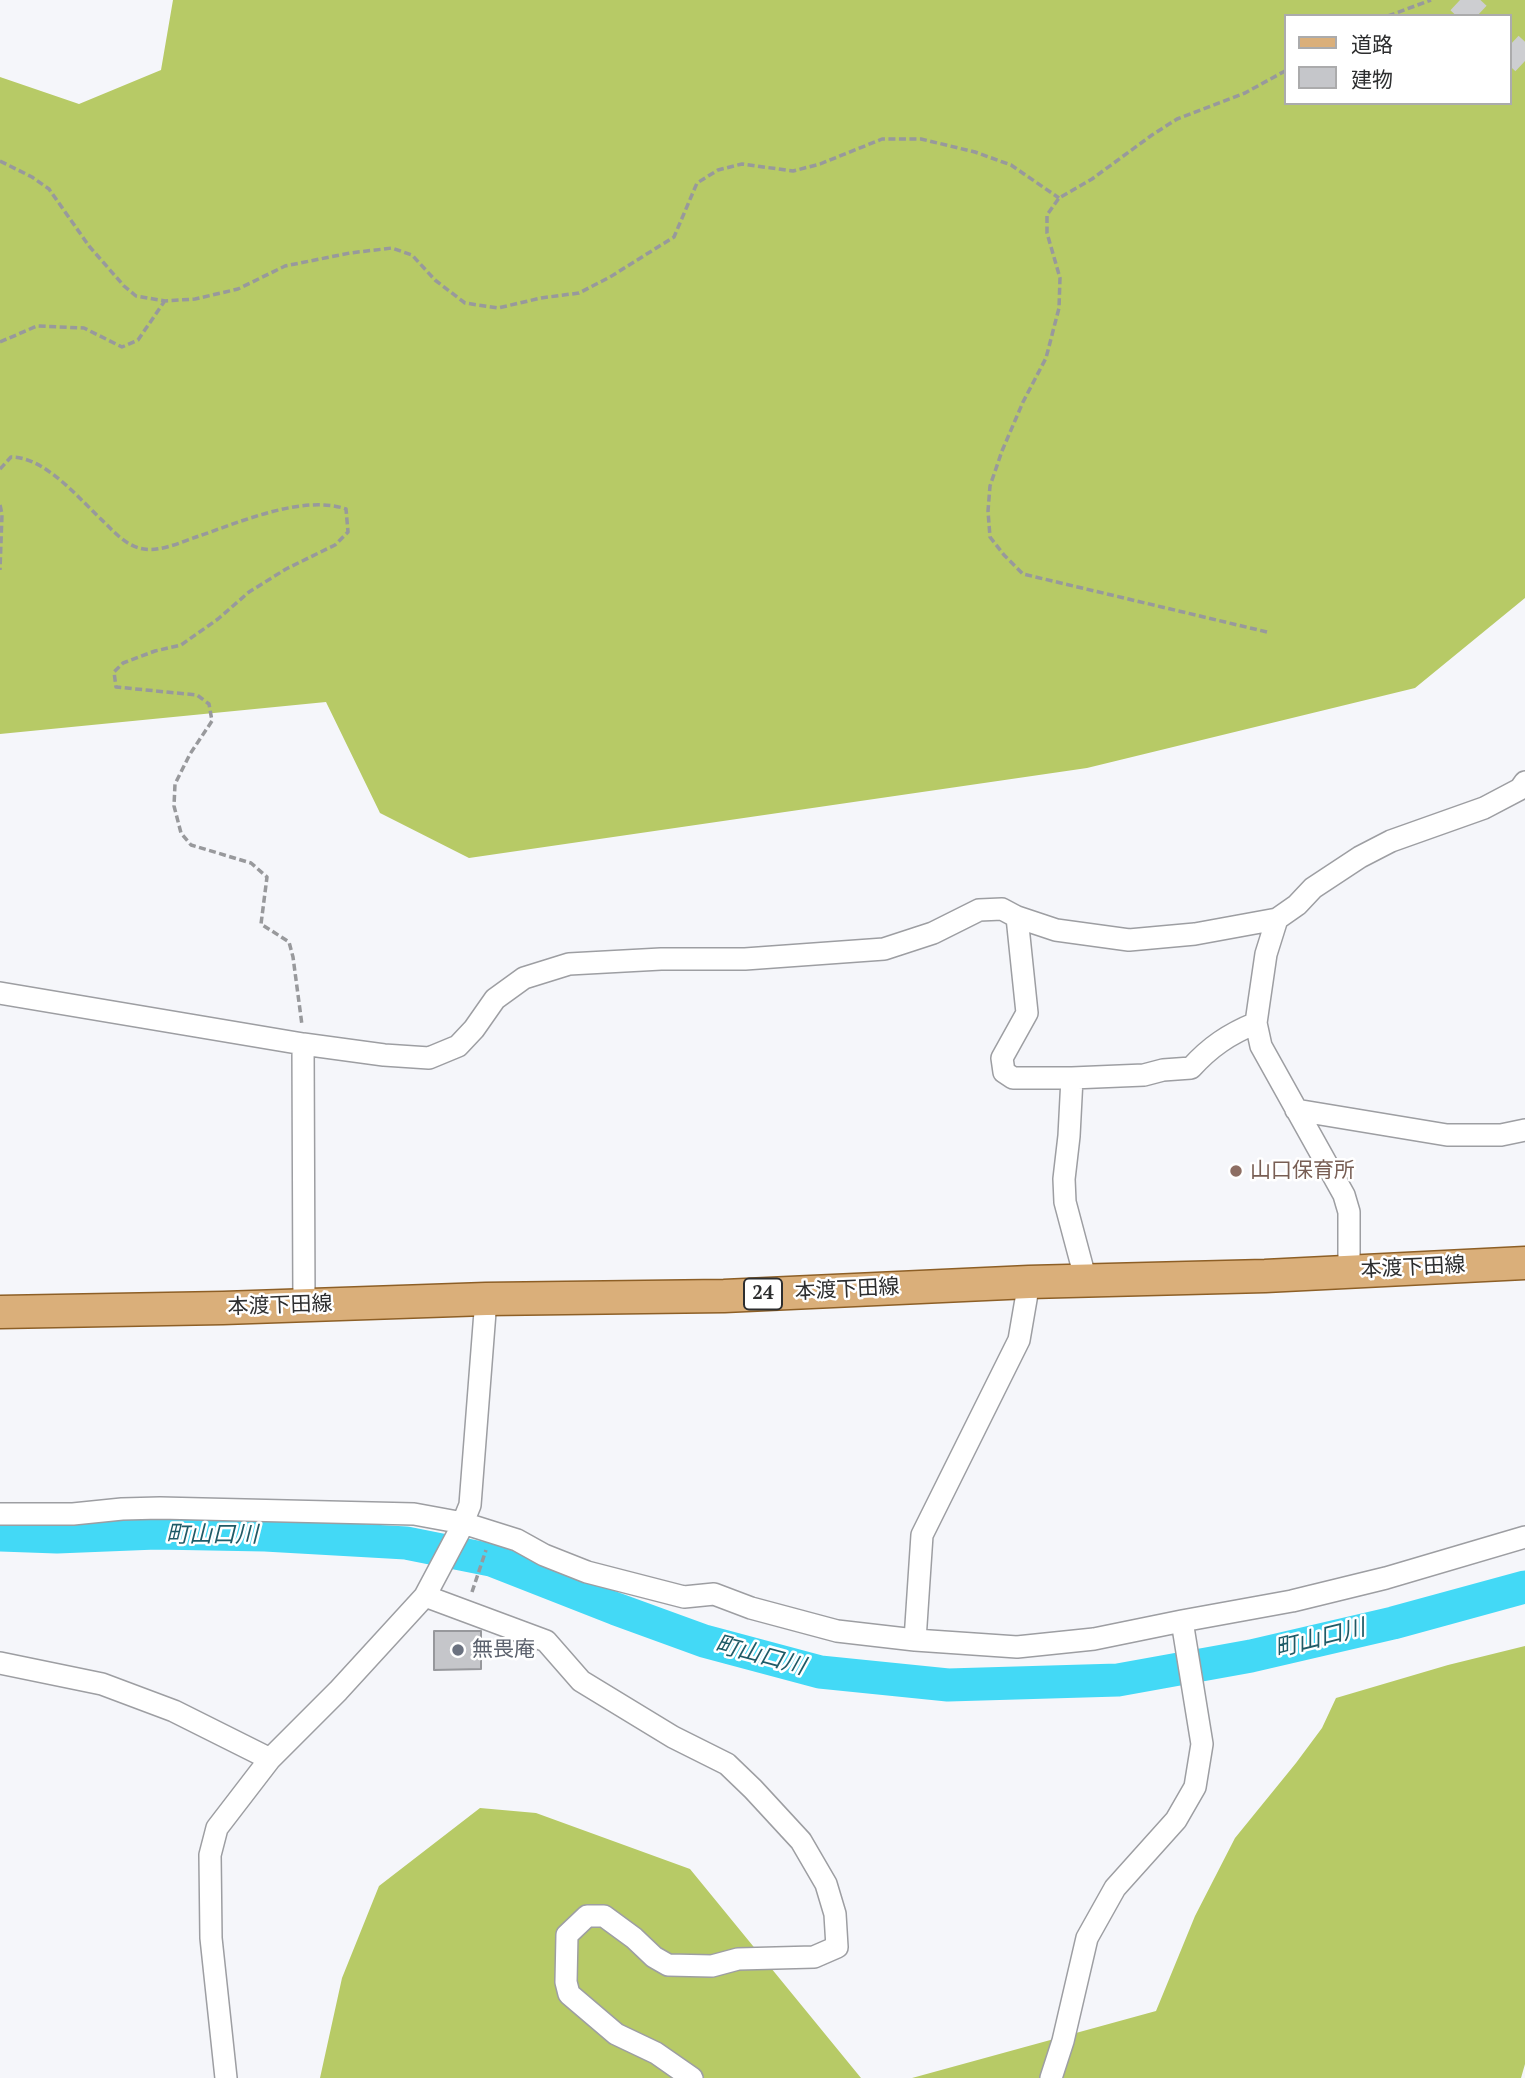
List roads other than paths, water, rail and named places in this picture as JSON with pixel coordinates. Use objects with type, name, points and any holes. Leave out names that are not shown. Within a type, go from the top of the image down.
[{"type":"main road","name":"本渡下田線","points":[[0,1312],[486,1299],[724,1296],[1525,1263]]},
{"type":"street","points":[[0,993],[303,1044],[429,1058],[458,1046],[495,999],[524,978],[569,964],[661,959],[745,959],[884,949],[933,933],[979,910],[1002,909],[1056,930],[1129,940],[1195,934],[1277,919],[1297,905],[1313,888],[1360,857],[1391,841],[1484,808],[1520,789],[1525,782]]},
{"type":"street","points":[[1017,917],[1027,1013],[1002,1058],[1003,1072],[1013,1078],[1144,1074],[1191,1068],[1203,1054],[1232,1033],[1256,1023]]},
{"type":"street","points":[[1277,919],[1266,954],[1256,1023],[1261,1046],[1346,1203],[1349,1212],[1349,1272]]},
{"type":"street","points":[[303,1044],[304,1305]]},
{"type":"street","points":[[1072,1078],[1064,1179],[1066,1202],[1086,1281]]},
{"type":"street","points":[[1296,1110],[1447,1135],[1501,1135],[1525,1130]]},
{"type":"street","points":[[915,1640],[922,1535],[1019,1340],[1029,1282]]},
{"type":"street","points":[[226,2078],[211,1938],[210,1855],[217,1828],[270,1759],[338,1691],[425,1596],[461,1527],[470,1505],[486,1299]]},
{"type":"street","points":[[0,1514],[73,1514],[122,1508],[414,1514],[517,1540],[544,1555],[587,1572],[684,1597],[714,1594],[751,1608],[837,1631],[1017,1647],[1183,1626],[1386,1578],[1525,1537]]},
{"type":"street","points":[[425,1596],[545,1641],[581,1681],[673,1737],[727,1764],[801,1841],[826,1884],[835,1914],[837,1947],[814,1957],[738,1959],[712,1966],[668,1965],[654,1957],[604,1916],[587,1916],[568,1935],[566,1982],[569,1994],[616,2034],[656,2053],[692,2078]]},
{"type":"street","points":[[1051,2078],[1063,2041],[1087,1938],[1115,1888],[1176,1820],[1195,1787],[1202,1744],[1183,1626]]},
{"type":"street","points":[[0,1663],[102,1684],[174,1711],[270,1759]]},
{"type":"waterway","name":"町山口川","points":[[0,1535],[265,1535],[406,1543],[491,1560],[704,1641],[820,1672],[948,1685],[1118,1680],[1251,1656],[1393,1623],[1525,1587]]},
{"type":"tunnel","points":[[1460,0],[1475,14]]},
{"type":"tunnel","points":[[1511,48],[1525,61]]},
{"type":"place","name":"山口保育所","points":[[1236,1171]]},
{"type":"place","name":"無畏庵","points":[[458,1650]]}]
